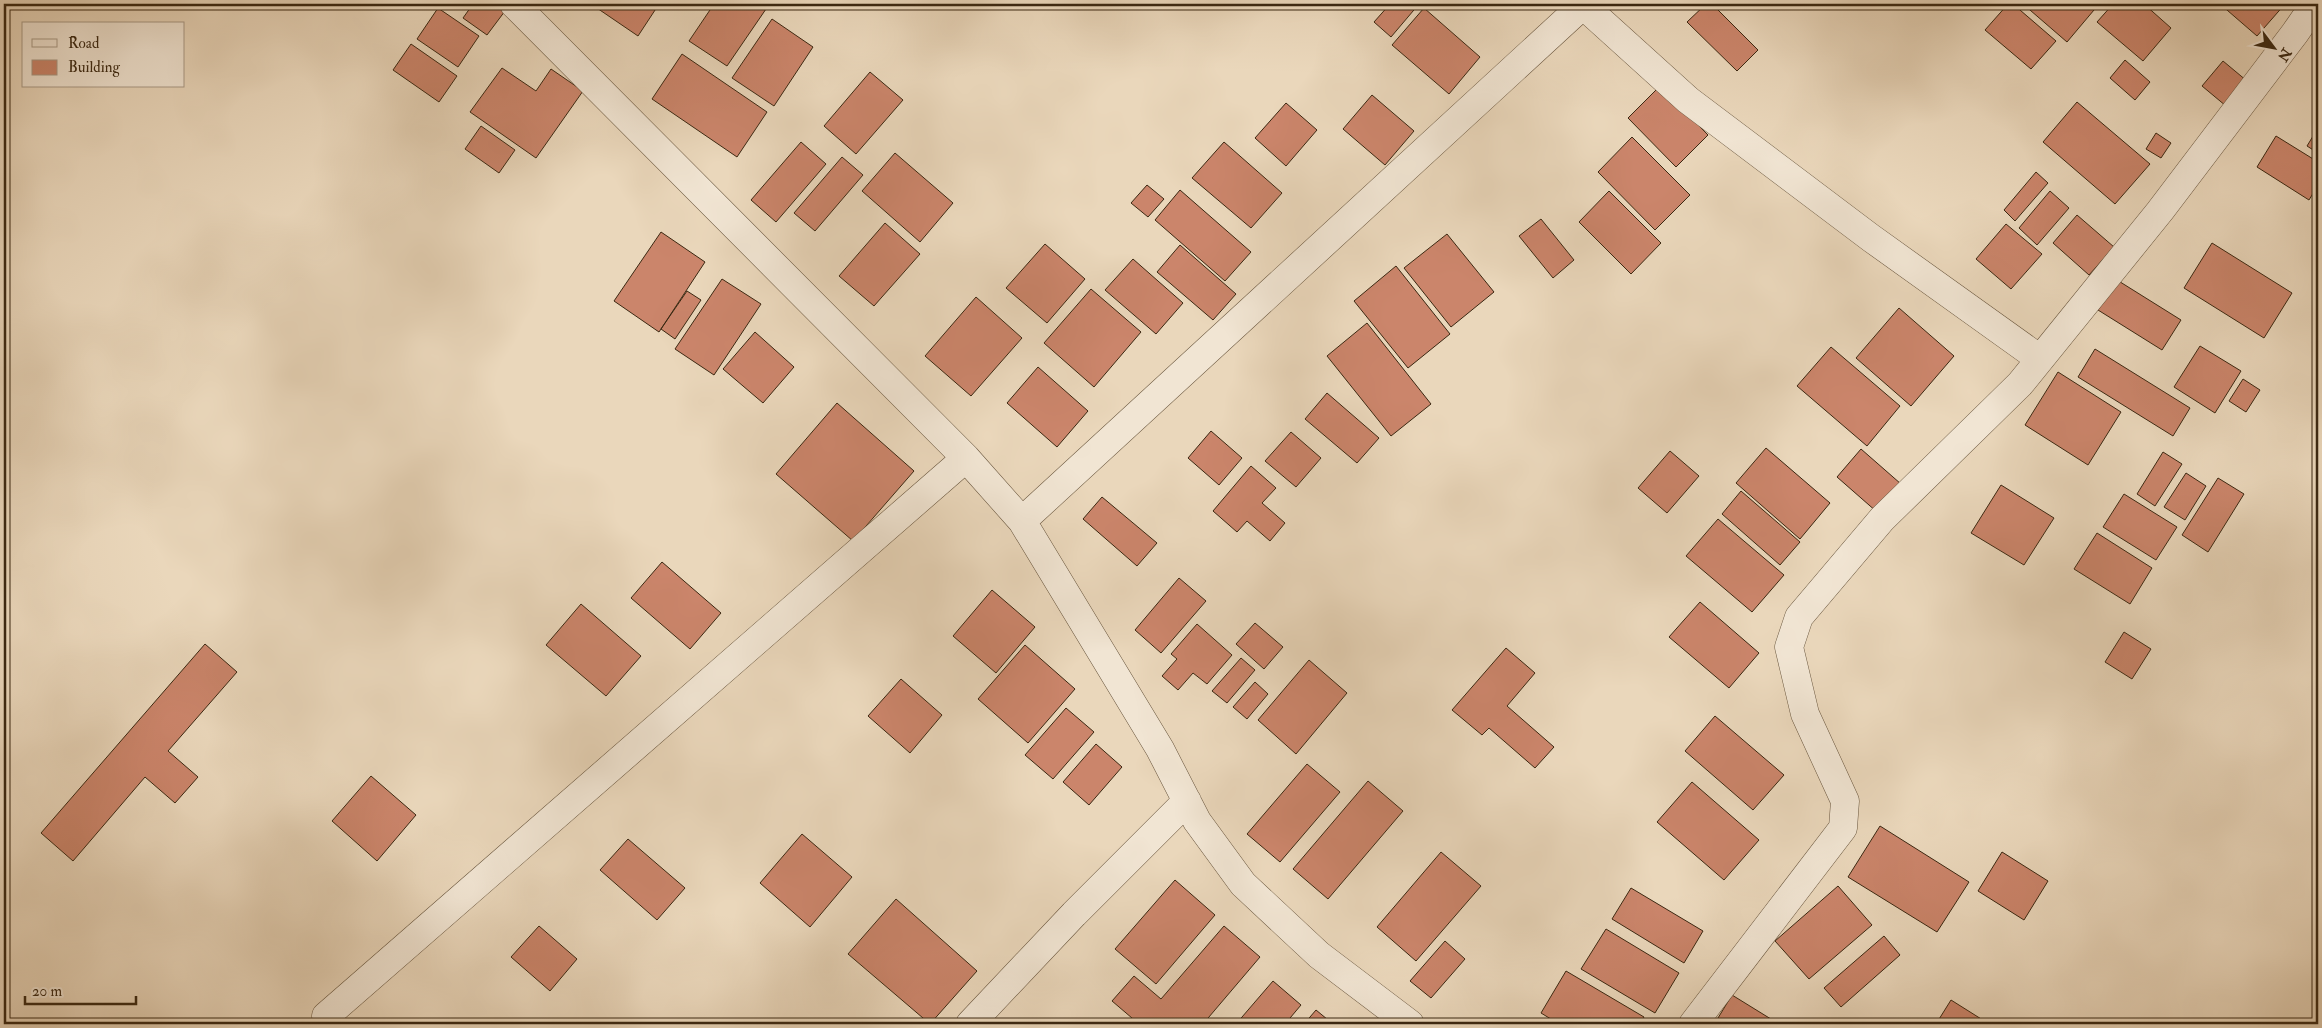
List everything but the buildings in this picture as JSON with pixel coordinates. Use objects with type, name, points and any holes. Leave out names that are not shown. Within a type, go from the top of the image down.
[{"type":"street","points":[[514,4],[966,458],[1022,521],[1160,749],[1198,821],[1243,884],[1319,955],[1410,1024]]},
{"type":"street","points":[[1022,521],[1583,4],[1688,100],[1871,238],[2040,360]]},
{"type":"street","points":[[1693,1024],[1842,828],[1845,802],[1805,714],[1789,647],[1799,616],[1882,519],[2020,384],[2160,211],[2315,4]]},
{"type":"street","points":[[326,1016],[966,458]]},
{"type":"street","points":[[970,1024],[1074,914],[1187,801]]}]
